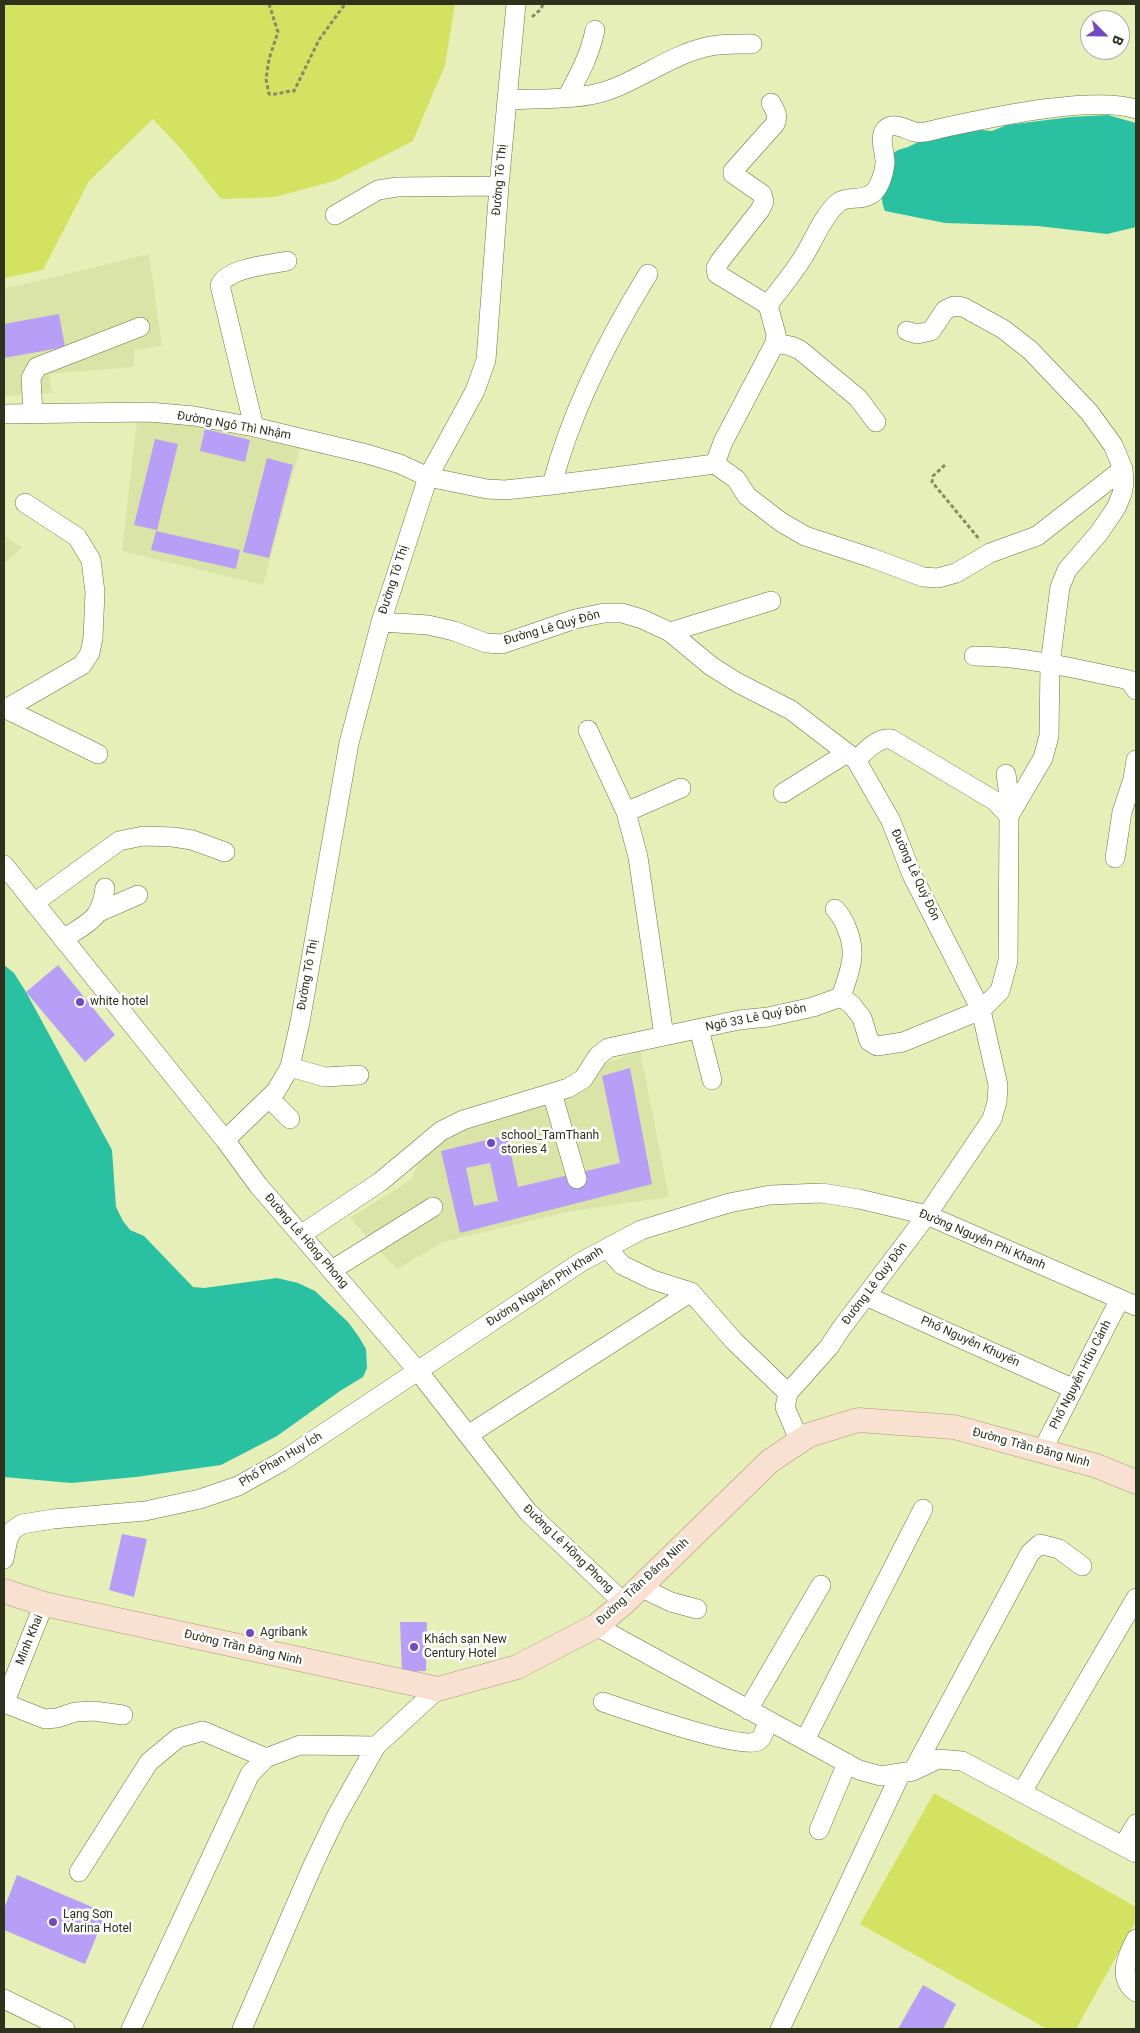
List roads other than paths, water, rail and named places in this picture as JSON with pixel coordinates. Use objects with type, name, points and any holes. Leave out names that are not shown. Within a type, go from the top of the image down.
[{"type":"main road","name":"Đường Trần Đăng Ninh","points":[[4,1591],[44,1604],[438,1689],[517,1667],[596,1626],[632,1595],[770,1461],[809,1435],[858,1420],[954,1427],[1097,1466],[1136,1482]]},
{"type":"street","name":"Đường Tô Thị","points":[[225,1140],[276,1092],[290,1067],[300,1022],[349,743],[381,622],[428,477],[475,391],[486,360],[499,186],[516,4]]},
{"type":"street","points":[[568,97],[592,46],[595,30]]},
{"type":"street","points":[[507,100],[568,97],[609,90],[706,47],[727,44],[752,44]]},
{"type":"street","points":[[771,103],[776,113],[777,119],[775,124],[733,171],[733,174],[762,194],[764,202],[716,268],[717,274],[768,305],[776,334],[775,343],[723,442],[715,464],[736,479],[747,496],[781,522],[805,536],[923,577],[938,578],[947,577],[990,552],[1037,536],[1127,478]]},
{"type":"street","points":[[768,305],[801,260],[831,210],[839,202],[848,199],[859,200],[874,193],[880,181],[885,163],[882,136],[886,128],[899,126],[922,133],[1037,111],[1134,104]]},
{"type":"street","points":[[335,215],[378,190],[396,187],[499,186]]},
{"type":"street","points":[[254,427],[220,285],[223,279],[234,273],[287,261]]},
{"type":"street","points":[[552,486],[568,432],[616,328],[648,274]]},
{"type":"street","points":[[907,331],[917,334],[931,331],[945,310],[954,306],[963,307],[1003,329],[1030,350],[1089,412],[1113,445],[1127,478],[1116,508],[1099,534],[1067,570],[1063,578],[1060,587],[1050,664],[1049,736],[1043,758],[1010,813]]},
{"type":"street","points":[[33,414],[31,378],[37,367],[140,327]]},
{"type":"street","points":[[775,343],[800,350],[858,398],[876,422]]},
{"type":"street","name":"Đường Ngô Thì Nhậm","points":[[4,414],[149,412],[194,416],[254,427],[367,454],[400,464],[428,477],[487,489],[552,486],[715,464]]},
{"type":"street","points":[[5,710],[82,665],[90,653],[93,638],[95,592],[91,560],[77,537],[25,503]]},
{"type":"street","points":[[670,632],[771,601]]},
{"type":"street","name":"Đường Lê Quý Đôn","points":[[381,622],[428,626],[454,631],[486,643],[502,644],[575,619],[604,613],[622,613],[642,619],[670,632],[710,666],[738,683],[791,710],[851,756],[890,821],[912,875],[981,1010],[998,1085],[997,1102],[992,1119],[928,1215],[829,1347],[788,1393]]},
{"type":"street","points":[[974,656],[1004,656],[1050,664],[1134,684]]},
{"type":"street","points":[[5,710],[98,754]]},
{"type":"street","points":[[588,730],[626,812],[638,857],[664,1036]]},
{"type":"street","points":[[783,793],[885,738],[891,739],[995,801],[1010,813]]},
{"type":"street","points":[[1115,858],[1122,812],[1133,779],[1136,760]]},
{"type":"street","points":[[835,909],[840,913],[851,938],[853,956],[841,997],[852,1005],[862,1018],[869,1042],[877,1046],[903,1042],[981,1010],[1000,990],[1008,961],[1010,813],[1006,774]]},
{"type":"street","points":[[626,812],[682,788]]},
{"type":"street","points":[[34,903],[119,841],[143,836],[173,838],[192,840],[225,852]]},
{"type":"street","name":"Đường Lê Hồng Phong","points":[[4,865],[225,1140],[258,1185],[418,1371],[528,1512],[632,1595],[697,1608]]},
{"type":"street","points":[[63,939],[95,917],[99,912],[105,888]]},
{"type":"street","points":[[99,912],[138,895]]},
{"type":"street","name":"Ngõ 33 Lê Quý Đôn","points":[[302,1234],[380,1182],[441,1131],[463,1120],[568,1088],[583,1079],[598,1056],[608,1048],[738,1020],[768,1018],[813,1007],[841,997]]},
{"type":"street","name":"Ngõ 33 Lê Quý Đôn","points":[[699,1029],[712,1080]]},
{"type":"street","points":[[290,1067],[325,1076],[360,1075]]},
{"type":"street","points":[[552,1093],[577,1179]]},
{"type":"street","points":[[269,1098],[290,1119]]},
{"type":"street","name":"Đường Nguyễn Phi Khanh","points":[[418,1371],[581,1262],[641,1230],[729,1202],[770,1195],[822,1193],[860,1199],[928,1215],[1128,1302]]},
{"type":"street","points":[[332,1270],[433,1207]]},
{"type":"street","points":[[607,1248],[622,1266],[653,1280],[691,1292],[734,1341],[788,1393],[785,1407],[800,1442]]},
{"type":"street","points":[[468,1435],[691,1292]]},
{"type":"street","name":"Phố Nguyễn Khuyến","points":[[866,1296],[1074,1389]]},
{"type":"street","name":"Phố Nguyễn Hữu Cảnh","points":[[1042,1451],[1074,1389],[1128,1302]]},
{"type":"street","name":"Phố Phan Huy Ích","points":[[4,1560],[8,1539],[13,1530],[22,1524],[53,1519],[145,1511],[200,1499],[238,1486],[281,1462],[418,1371]]},
{"type":"street","points":[[805,1740],[923,1509]]},
{"type":"street","points":[[780,2029],[907,1772],[1030,1554],[1040,1544],[1059,1549],[1082,1566]]},
{"type":"street","points":[[748,1710],[821,1584]]},
{"type":"street","points":[[1022,1792],[1136,1598]]},
{"type":"street","name":"Minh Khai","points":[[4,1703],[44,1604]]},
{"type":"street","points":[[596,1626],[859,1770],[881,1776],[907,1772],[938,1759],[962,1761],[1130,1850],[1136,1824]]},
{"type":"street","points":[[242,2029],[313,1865],[336,1817],[376,1746],[438,1689]]},
{"type":"street","points":[[603,1702],[719,1738],[749,1742],[758,1741],[763,1736],[768,1720]]},
{"type":"street","points":[[4,1703],[45,1719],[57,1718],[75,1712],[94,1711],[122,1716]]},
{"type":"street","points":[[79,1872],[149,1762],[178,1738],[203,1732],[266,1758]]},
{"type":"street","points":[[130,2029],[250,1774],[266,1758],[300,1745],[376,1746]]},
{"type":"street","points":[[820,1830],[847,1764]]},
{"type":"street","points":[[1136,1939],[1128,1954],[1124,1971],[1130,1988],[1136,1992]]},
{"type":"street","points":[[4,1999],[65,2029]]},
{"type":"water","points":[[1108,115],[1136,123],[1136,227],[1107,234],[1038,226],[945,223],[885,211],[882,191],[886,158],[898,150],[949,127],[992,131],[1007,125],[1071,117]]},
{"type":"water","points":[[4,965],[14,973],[26,992],[112,1150],[116,1207],[130,1230],[144,1236],[193,1287],[204,1288],[277,1278],[298,1283],[315,1291],[348,1322],[366,1349],[367,1368],[363,1377],[277,1436],[221,1465],[136,1477],[71,1483],[4,1477]]},
{"type":"place","name":"white hotel","points":[[80,1002]]},
{"type":"place","name":"school_TamThanh stories 4","points":[[491,1143]]},
{"type":"place","name":"Agribank","points":[[250,1633]]},
{"type":"place","name":"Khách sạn New Century Hotel","points":[[414,1647]]},
{"type":"place","name":"Lạng Sơn Marina Hotel","points":[[53,1922]]}]
